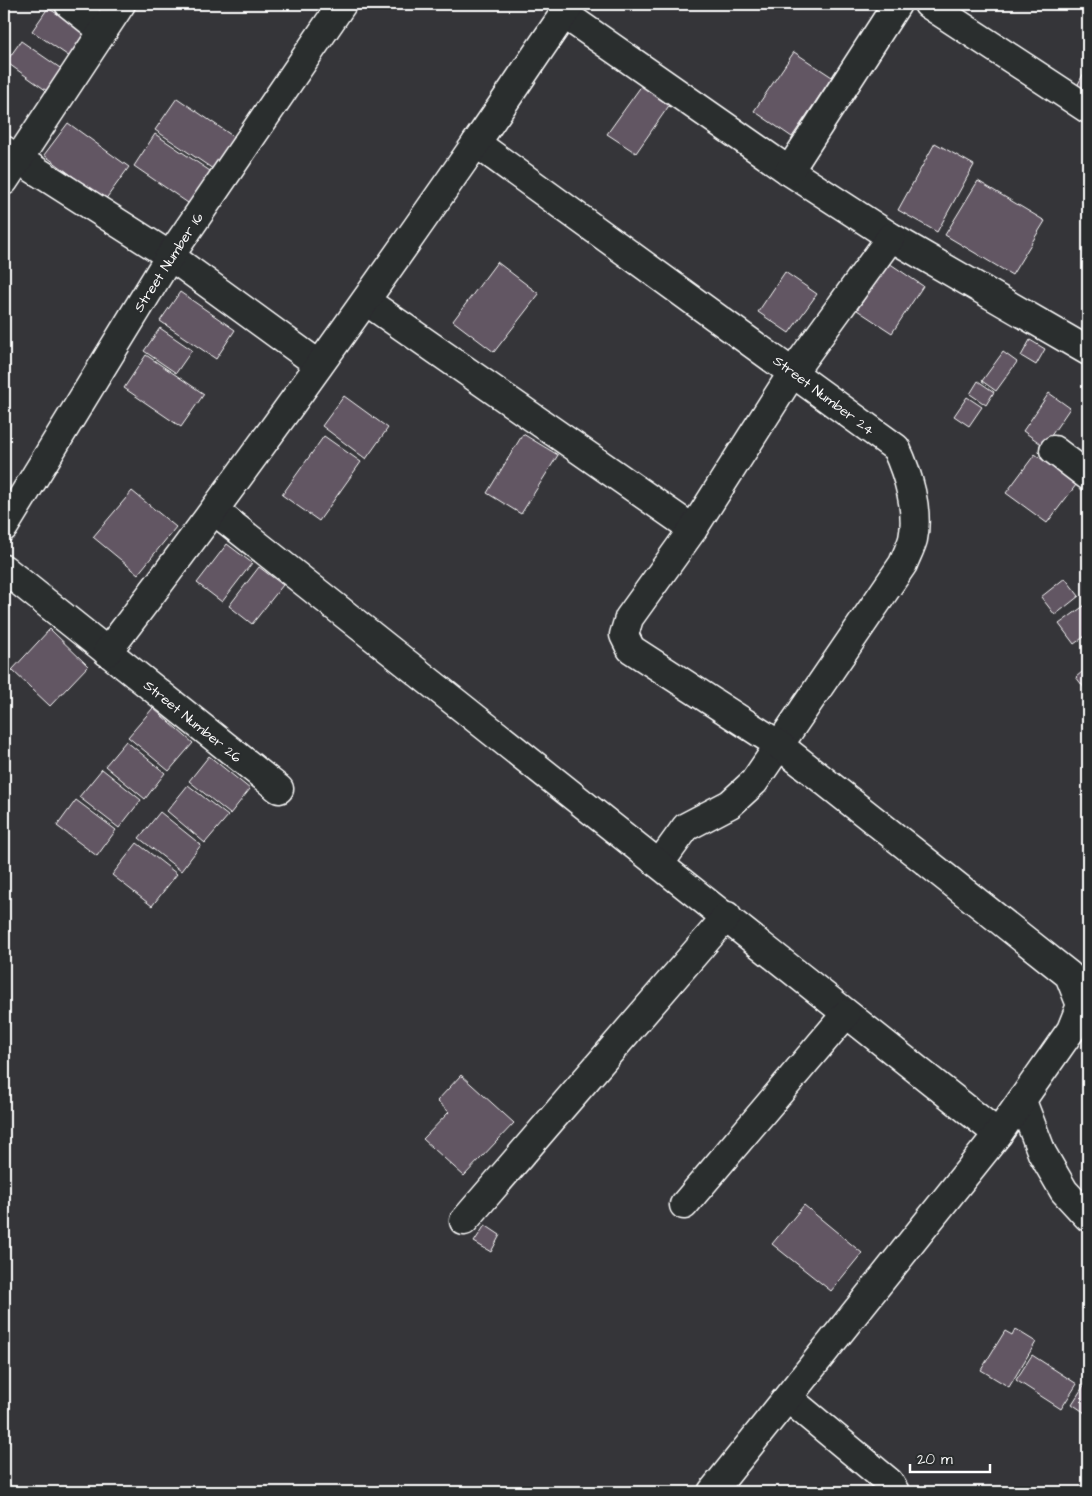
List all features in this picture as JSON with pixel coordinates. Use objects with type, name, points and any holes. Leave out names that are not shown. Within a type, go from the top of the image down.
[{"type":"street","points":[[69,4],[103,31]]},
{"type":"street","points":[[121,4],[8,164],[170,256],[318,364]]},
{"type":"street","name":"Street Number 16","points":[[4,527],[170,256],[342,4]]},
{"type":"street","points":[[789,171],[897,4]]},
{"type":"street","points":[[928,4],[1088,109]]},
{"type":"street","points":[[4,570],[107,652],[215,511],[318,364],[366,300],[568,9],[789,171],[891,237],[1088,351]]},
{"type":"street","name":"Street Number 24","points":[[476,143],[896,448],[905,467],[914,516],[913,539],[903,564],[754,782],[730,804],[686,827],[660,863]]},
{"type":"street","points":[[712,1492],[998,1134],[1022,1102],[1070,1030],[1081,1005],[1069,975],[779,746],[631,649],[624,635],[629,618],[694,529],[793,372],[891,237]]},
{"type":"street","points":[[366,300],[694,529]]},
{"type":"street","points":[[1054,450],[1088,476]]},
{"type":"street","points":[[215,511],[660,863],[998,1134]]},
{"type":"street","name":"Street Number 26","points":[[107,652],[278,789]]},
{"type":"street","points":[[464,1221],[726,916]]},
{"type":"street","points":[[684,1205],[846,1014]]},
{"type":"street","points":[[1022,1102],[1042,1153],[1064,1191],[1088,1217]]},
{"type":"street","points":[[788,1398],[889,1482],[895,1492]]},
{"type":"building","points":[[48,8],[87,33],[70,57],[32,31]]},
{"type":"building","points":[[21,41],[63,70],[47,91],[6,62]]},
{"type":"building","points":[[794,52],[832,77],[792,137],[754,111]]},
{"type":"building","points":[[1088,65],[1088,98],[1075,90]]},
{"type":"building","points":[[647,78],[675,97],[636,153],[607,134]]},
{"type":"building","points":[[177,98],[234,137],[213,169],[155,130]]},
{"type":"building","points":[[68,123],[129,167],[105,200],[44,155]]},
{"type":"building","points":[[155,134],[213,173],[191,205],[134,166]]},
{"type":"building","points":[[935,143],[974,165],[937,232],[898,210]]},
{"type":"building","points":[[978,181],[1045,221],[1012,275],[945,235]]},
{"type":"building","points":[[497,262],[539,294],[494,352],[453,321]]},
{"type":"building","points":[[889,263],[923,286],[892,333],[857,310]]},
{"type":"building","points":[[785,272],[817,294],[789,333],[758,312]]},
{"type":"building","points":[[180,292],[235,330],[216,359],[160,321]]},
{"type":"building","points":[[160,328],[192,350],[176,373],[144,351]]},
{"type":"building","points":[[1030,340],[1045,349],[1036,365],[1021,356]]},
{"type":"building","points":[[1003,352],[1017,362],[996,391],[982,381]]},
{"type":"building","points":[[146,355],[204,394],[181,427],[124,388]]},
{"type":"building","points":[[978,381],[994,392],[986,405],[970,394]]},
{"type":"building","points":[[1049,393],[1070,408],[1044,446],[1023,431]]},
{"type":"building","points":[[344,396],[388,428],[366,459],[322,426]]},
{"type":"building","points":[[967,397],[982,407],[969,426],[954,416]]},
{"type":"building","points":[[523,434],[558,455],[521,514],[487,493]]},
{"type":"building","points":[[324,436],[361,462],[319,521],[282,495]]},
{"type":"building","points":[[1035,454],[1076,485],[1047,523],[1006,493]]},
{"type":"building","points":[[132,491],[176,527],[138,574],[93,537]]},
{"type":"building","points":[[227,544],[252,563],[222,602],[197,583]]},
{"type":"building","points":[[259,567],[283,585],[252,624],[229,606]]},
{"type":"building","points":[[1065,578],[1079,596],[1055,615],[1041,597]]},
{"type":"building","points":[[1088,603],[1088,634],[1074,644],[1059,624]]},
{"type":"building","points":[[50,629],[88,666],[50,706],[12,670]]},
{"type":"building","points":[[1088,667],[1088,693],[1076,677]]},
{"type":"building","points":[[153,708],[193,743],[169,771],[128,737]]},
{"type":"building","points":[[126,741],[165,773],[145,799],[105,766]]},
{"type":"building","points":[[209,756],[250,789],[230,814],[189,781]]},
{"type":"building","points":[[102,769],[141,800],[119,828],[79,797]]},
{"type":"building","points":[[188,785],[228,816],[205,843],[167,811]]},
{"type":"building","points":[[76,800],[116,830],[97,856],[57,826]]},
{"type":"building","points":[[160,812],[201,845],[181,871],[139,838]]},
{"type":"building","points":[[137,843],[177,874],[152,906],[112,875]]},
{"type":"building","points":[[461,1075],[514,1123],[464,1176],[423,1139],[449,1112],[437,1101]]},
{"type":"building","points":[[804,1205],[862,1253],[831,1291],[772,1244]]},
{"type":"building","points":[[485,1225],[500,1235],[491,1252],[474,1242]]},
{"type":"building","points":[[1015,1329],[1036,1342],[1009,1387],[981,1370],[1005,1331],[1012,1335]]},
{"type":"building","points":[[1032,1355],[1077,1384],[1061,1409],[1016,1380]]},
{"type":"building","points":[[1088,1379],[1088,1415],[1072,1404]]}]
